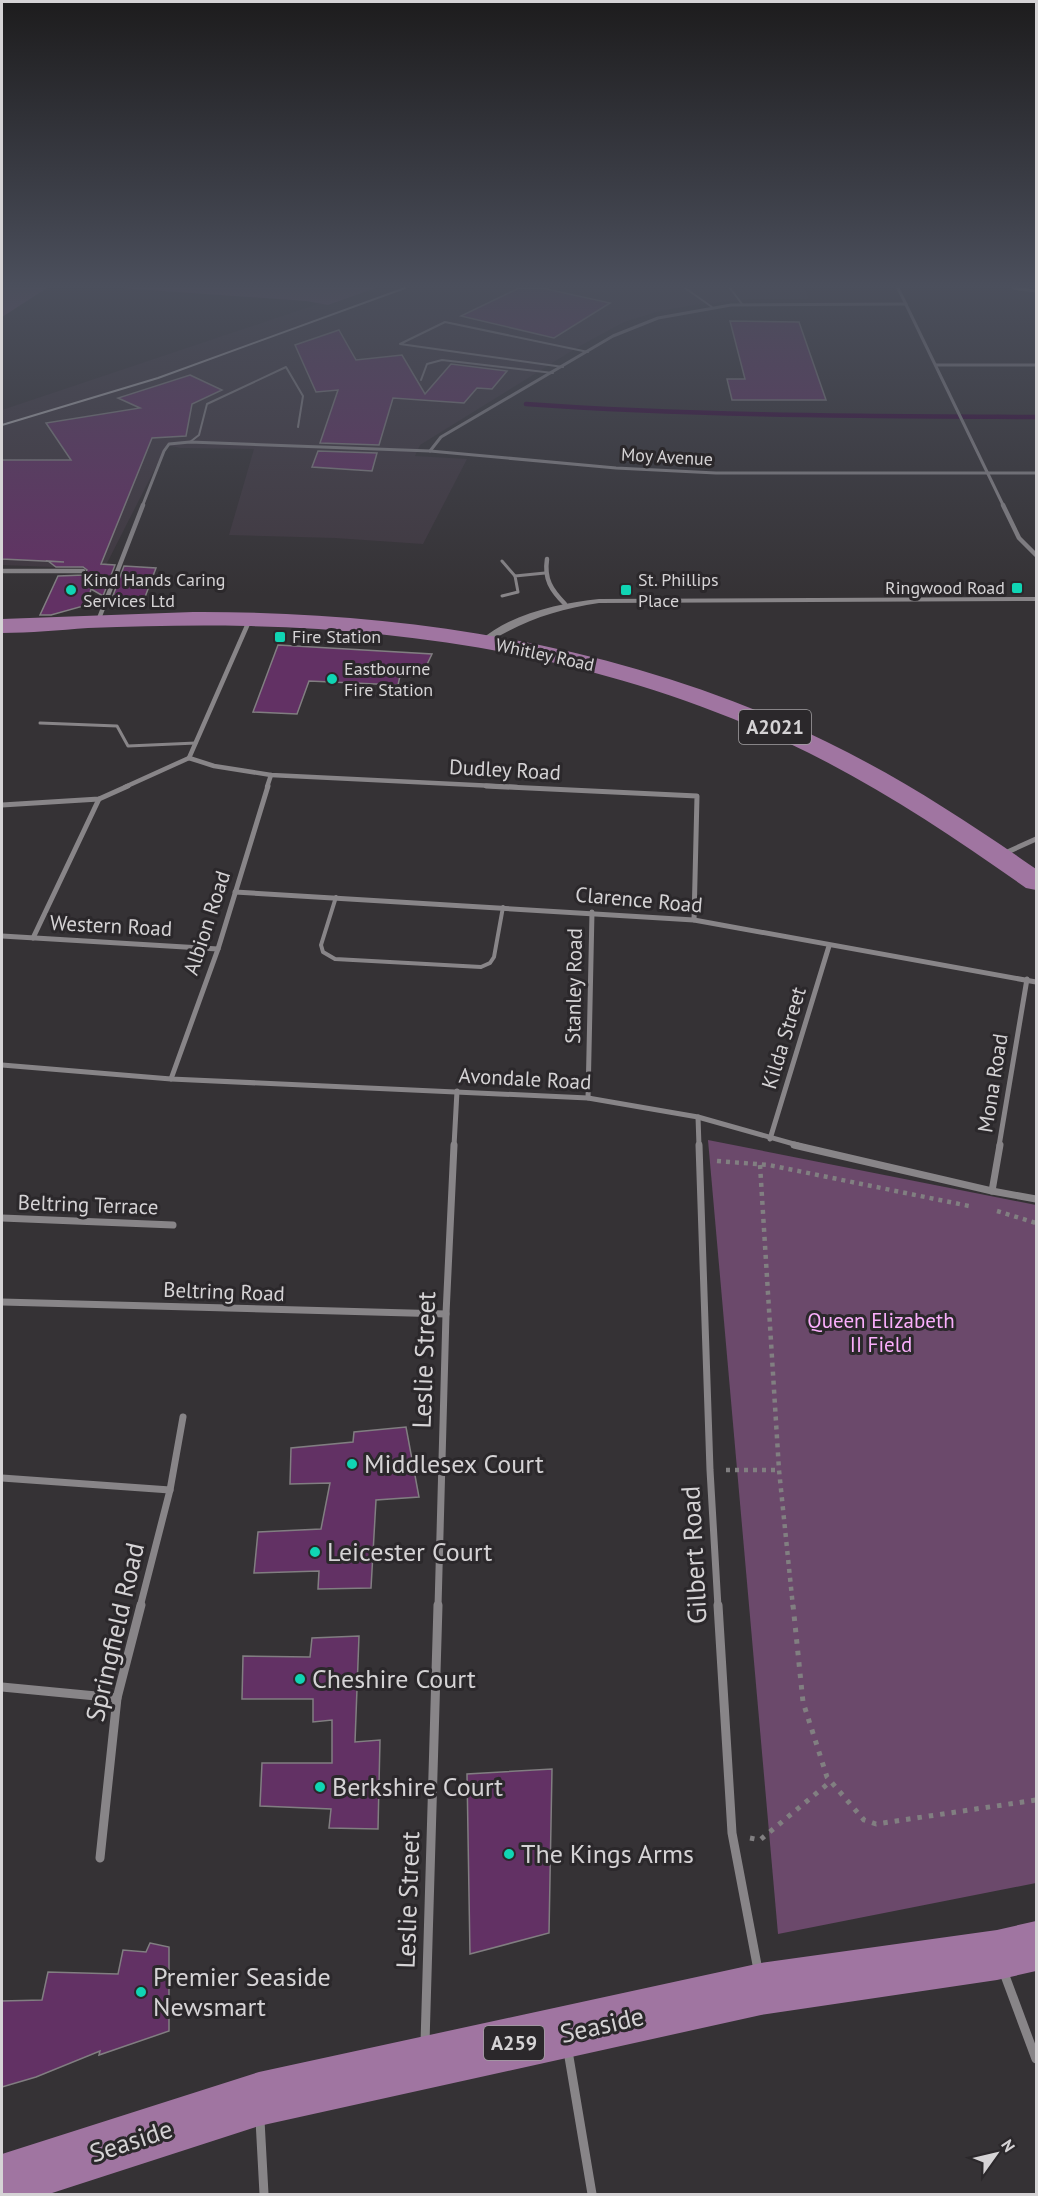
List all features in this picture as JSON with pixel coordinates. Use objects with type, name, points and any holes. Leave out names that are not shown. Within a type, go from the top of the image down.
[{"type":"main road","name":"Whitley Road","points":[[2,626],[98,621],[250,619],[365,627],[484,641],[608,669],[742,713],[843,761],[1000,856],[1036,882]]},
{"type":"main road","name":"Seaside","points":[[25,2179],[259,2099],[424,2061],[565,2033],[761,1989],[1017,1950]]},
{"type":"street","points":[[430,451],[441,437],[522,390]]},
{"type":"street","points":[[947,390],[1019,538],[1036,555]]},
{"type":"street","points":[[98,621],[164,451],[169,444],[190,442]]},
{"type":"street","name":"Moy Avenue","points":[[190,442],[430,451],[664,471],[776,474],[1036,473]]},
{"type":"street","points":[[547,559],[544,573],[547,581],[565,604]]},
{"type":"street","points":[[2,571],[83,571]]},
{"type":"street","points":[[484,641],[525,618],[565,604],[610,600],[1036,599]]},
{"type":"street","points":[[2,806],[99,799],[189,758],[250,619]]},
{"type":"street","name":"Dudley Road","points":[[189,758],[214,766],[271,775],[697,796],[694,920]]},
{"type":"street","name":"Albion Road","points":[[171,1079],[218,949],[271,775]]},
{"type":"street","points":[[33,938],[99,799]]},
{"type":"street","points":[[1000,856],[1036,839]]},
{"type":"street","name":"Clarence Road","points":[[235,892],[694,920],[829,946],[1036,981]]},
{"type":"street","name":"Stanley Road","points":[[588,1098],[592,912]]},
{"type":"street","name":"Western Road","points":[[2,936],[218,949]]},
{"type":"street","name":"Kilda Street","points":[[770,1139],[829,946]]},
{"type":"street","name":"Mona Road","points":[[992,1191],[1027,980]]},
{"type":"street","name":"Avondale Road","points":[[2,1065],[171,1079],[588,1098],[699,1117],[770,1139],[992,1191],[1036,1199]]},
{"type":"street","name":"Leslie Street","points":[[424,2061],[446,1314],[457,1091]]},
{"type":"street","name":"Gilbert Road","points":[[699,1117],[710,1470],[732,1833],[761,1989]]},
{"type":"street","name":"Beltring Terrace","points":[[2,1218],[173,1225]]},
{"type":"street","name":"Beltring Road","points":[[2,1302],[446,1314]]},
{"type":"street","name":"Springfield Road","points":[[100,1858],[117,1698],[170,1490],[183,1418]]},
{"type":"street","points":[[2,1478],[170,1490]]},
{"type":"street","points":[[2,1687],[117,1698]]},
{"type":"street","points":[[1017,1950],[1036,2059]]},
{"type":"street","points":[[565,2033],[592,2194]]},
{"type":"street","points":[[259,2099],[264,2194]]},
{"type":"lane","points":[[190,442],[199,435],[207,404],[236,390]]},
{"type":"lane","points":[[298,427],[303,396],[300,390]]},
{"type":"lane","points":[[502,561],[515,576],[518,592],[502,596]]},
{"type":"lane","points":[[515,576],[544,573]]},
{"type":"lane","points":[[40,723],[117,726],[128,746],[196,743]]},
{"type":"lane","points":[[336,897],[321,945],[323,952],[335,959],[481,967],[490,963],[494,957],[503,907]]},
{"type":"path","points":[[700,1159],[760,1165],[981,1208]]},
{"type":"path","points":[[760,1165],[779,1470],[803,1702],[827,1777],[864,1820],[876,1824],[1036,1800]]},
{"type":"path","points":[[992,1210],[1036,1223]]},
{"type":"path","points":[[710,1470],[779,1470]]},
{"type":"path","points":[[732,1833],[760,1840],[830,1782]]},
{"type":"shaded area","points":[[60,390],[508,390],[420,445],[415,456],[467,459],[423,544],[335,538],[229,535],[254,449],[180,448],[167,445],[104,569],[2,565],[2,410]]},
{"type":"green space","name":"Queen Elizabeth II Field","points":[[708,1140],[1036,1205],[1036,1883],[778,1934]]},
{"type":"building","points":[[142,390],[221,390],[192,404],[186,436],[152,438],[101,564],[115,565],[103,596],[91,589],[87,605],[51,615],[40,615],[58,576],[84,575],[87,570],[83,567],[56,567],[48,561],[2,559],[2,460],[71,460],[46,423],[140,408],[118,398]]},
{"type":"building","points":[[338,390],[423,390],[425,394],[428,390],[475,390],[464,403],[393,398],[379,445],[320,443]]},
{"type":"building","points":[[730,390],[823,390],[826,400],[732,400]]},
{"type":"building","points":[[318,451],[377,453],[372,471],[312,467]]},
{"type":"building","points":[[124,566],[156,568],[142,605],[118,606],[111,601]]},
{"type":"building","name":"Eastbourne Fire Station","points":[[278,645],[432,654],[421,677],[400,676],[398,685],[309,681],[297,714],[253,712]]},
{"type":"building","points":[[406,1427],[419,1497],[376,1500],[371,1588],[318,1589],[319,1571],[254,1573],[258,1532],[321,1529],[330,1483],[290,1484],[291,1448],[353,1442],[354,1432]]},
{"type":"building","points":[[359,1636],[355,1742],[380,1740],[378,1829],[329,1828],[331,1809],[260,1806],[262,1763],[332,1763],[332,1720],[313,1722],[313,1699],[242,1699],[243,1656],[310,1657],[312,1638]]},
{"type":"building","name":"The Kings Arms","points":[[552,1769],[549,1933],[470,1954],[467,1774]]},
{"type":"building","points":[[150,1943],[169,1947],[169,2031],[99,2055],[100,2051],[36,2077],[2,2087],[2,2001],[42,2000],[48,1972],[118,1974],[123,1950],[146,1952]]},
{"type":"waterway","points":[[526,404],[717,413],[1036,417]]},
{"type":"railway","points":[[2,425],[117,390]]},
{"type":"place","name":"Ringwood Road","points":[[1017,588]]},
{"type":"place","name":"Kind Hands Caring Services Ltd","points":[[71,590]]},
{"type":"place","name":"St. Phillips Place","points":[[626,590]]},
{"type":"place","name":"Fire Station","points":[[280,637]]},
{"type":"place","name":"Eastbourne Fire Station","points":[[332,679]]},
{"type":"place","name":"Middlesex Court","points":[[352,1464]]},
{"type":"place","name":"Leicester Court","points":[[315,1552]]},
{"type":"place","name":"Cheshire Court","points":[[300,1679]]},
{"type":"place","name":"Berkshire Court","points":[[320,1787]]},
{"type":"place","name":"The Kings Arms","points":[[509,1854]]},
{"type":"place","name":"Premier Seaside Newsmart","points":[[141,1992]]}]
